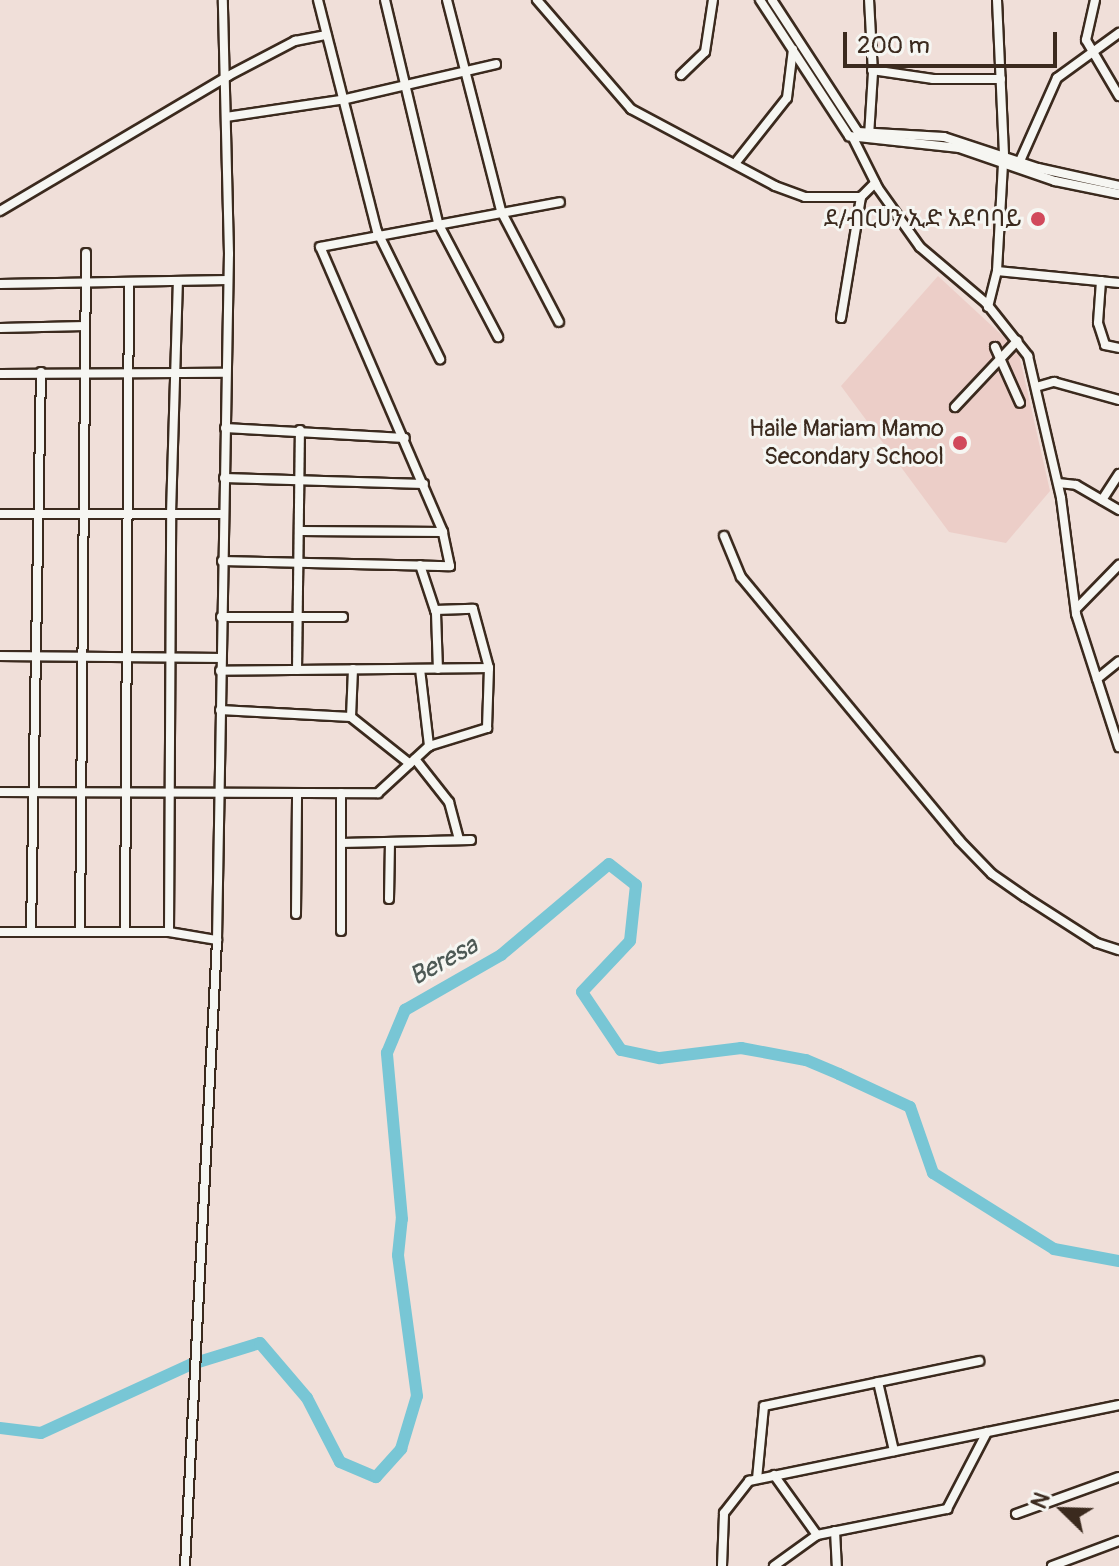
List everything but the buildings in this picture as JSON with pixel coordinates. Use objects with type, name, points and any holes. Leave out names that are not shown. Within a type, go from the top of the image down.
[{"type":"street","points":[[185,1566],[217,940],[228,280],[228,76],[223,0]]},
{"type":"street","points":[[318,0],[378,234],[440,359]]},
{"type":"street","points":[[385,0],[438,223],[498,337]]},
{"type":"street","points":[[447,0],[467,67],[501,211],[559,322]]},
{"type":"street","points":[[537,0],[631,109],[737,161],[775,186],[805,197],[861,197]]},
{"type":"street","points":[[681,75],[705,52],[713,0]]},
{"type":"street","points":[[760,0],[772,6],[852,127],[869,137]]},
{"type":"street","points":[[772,6],[786,0]]},
{"type":"street","points":[[869,0],[872,70],[869,137]]},
{"type":"street","points":[[988,307],[997,271],[1004,160],[997,0]]},
{"type":"street","points":[[1095,0],[1086,40],[1119,96]]},
{"type":"street","points":[[772,6],[793,49],[853,138],[875,183],[920,247],[988,307],[1028,356],[1058,483],[1076,609],[1119,747]]},
{"type":"street","points":[[1020,161],[1057,78],[1119,33]]},
{"type":"street","points":[[0,211],[228,76],[295,41],[326,35]]},
{"type":"street","points":[[737,161],[787,98],[793,49]]},
{"type":"street","points":[[226,117],[342,99],[467,67],[496,64]]},
{"type":"street","points":[[872,70],[933,79],[1001,79]]},
{"type":"street","points":[[853,138],[944,137],[1055,181],[1119,194]]},
{"type":"street","points":[[1004,160],[1020,161],[1119,186]]},
{"type":"street","points":[[841,318],[861,197],[875,183]]},
{"type":"street","points":[[222,561],[450,566],[443,532],[424,484],[320,247],[560,202]]},
{"type":"street","points":[[80,932],[86,253]]},
{"type":"street","points":[[997,271],[1119,283]]},
{"type":"street","points":[[0,284],[228,280]]},
{"type":"street","points":[[1101,281],[1098,323],[1105,345],[1119,348]]},
{"type":"street","points":[[125,931],[129,282]]},
{"type":"street","points":[[169,932],[171,514],[178,282]]},
{"type":"street","points":[[0,328],[85,326]]},
{"type":"street","points":[[955,407],[1017,341]]},
{"type":"street","points":[[995,347],[1020,403]]},
{"type":"street","points":[[31,932],[41,372]]},
{"type":"street","points":[[0,374],[226,373]]},
{"type":"street","points":[[1036,387],[1054,382],[1119,400]]},
{"type":"street","points":[[225,428],[405,438]]},
{"type":"street","points":[[297,670],[300,430]]},
{"type":"street","points":[[1102,500],[1119,474]]},
{"type":"street","points":[[224,478],[424,484]]},
{"type":"street","points":[[1058,483],[1076,485],[1119,510]]},
{"type":"street","points":[[0,514],[223,514]]},
{"type":"street","points":[[300,531],[443,532]]},
{"type":"street","points":[[724,536],[741,577],[959,840],[992,874],[1025,897],[1097,943],[1119,950]]},
{"type":"street","points":[[420,565],[435,610],[438,669]]},
{"type":"street","points":[[1076,609],[1119,565]]},
{"type":"street","points":[[0,792],[378,793],[429,746],[487,728],[489,668],[473,609],[435,610]]},
{"type":"street","points":[[221,617],[343,617]]},
{"type":"street","points":[[0,656],[220,658]]},
{"type":"street","points":[[1097,679],[1119,661]]},
{"type":"street","points":[[220,671],[489,668]]},
{"type":"street","points":[[351,717],[353,669]]},
{"type":"street","points":[[420,669],[429,746]]},
{"type":"street","points":[[220,710],[351,717],[412,762],[449,802],[459,840]]},
{"type":"street","points":[[296,914],[297,793]]},
{"type":"street","points":[[341,793],[341,931]]},
{"type":"street","points":[[341,843],[471,840]]},
{"type":"street","points":[[389,899],[390,842]]},
{"type":"street","points":[[0,932],[169,932],[217,940]]},
{"type":"street","points":[[757,1479],[764,1406],[979,1361]]},
{"type":"street","points":[[878,1382],[894,1451]]},
{"type":"street","points":[[722,1566],[724,1513],[749,1481],[1119,1405]]},
{"type":"street","points":[[775,1566],[817,1535],[947,1509],[987,1432]]},
{"type":"street","points":[[774,1475],[817,1535]]},
{"type":"street","points":[[1016,1514],[1119,1479]]},
{"type":"street","points":[[835,1531],[837,1566]]},
{"type":"street","points":[[1052,1566],[1068,1563],[1119,1541]]},
{"type":"shaded area","name":"Haile Mariam Mamo Secondary School","points":[[938,276],[1018,350],[1050,491],[1006,543],[949,532],[841,386]]},
{"type":"waterway","name":"Beresa","points":[[0,1428],[41,1433],[192,1364],[260,1343],[307,1398],[340,1462],[376,1477],[401,1449],[417,1396],[398,1255],[402,1219],[387,1053],[405,1010],[501,955],[609,864],[636,885],[630,941],[582,992],[621,1050],[660,1058],[741,1048],[806,1060],[910,1107],[933,1173],[1054,1249],[1119,1261]]},
{"type":"place","name":"ደ/ብርሀን ኢድ አደባባይ","points":[[1038,219]]},
{"type":"place","name":"Haile Mariam Mamo Secondary School","points":[[960,443]]}]
